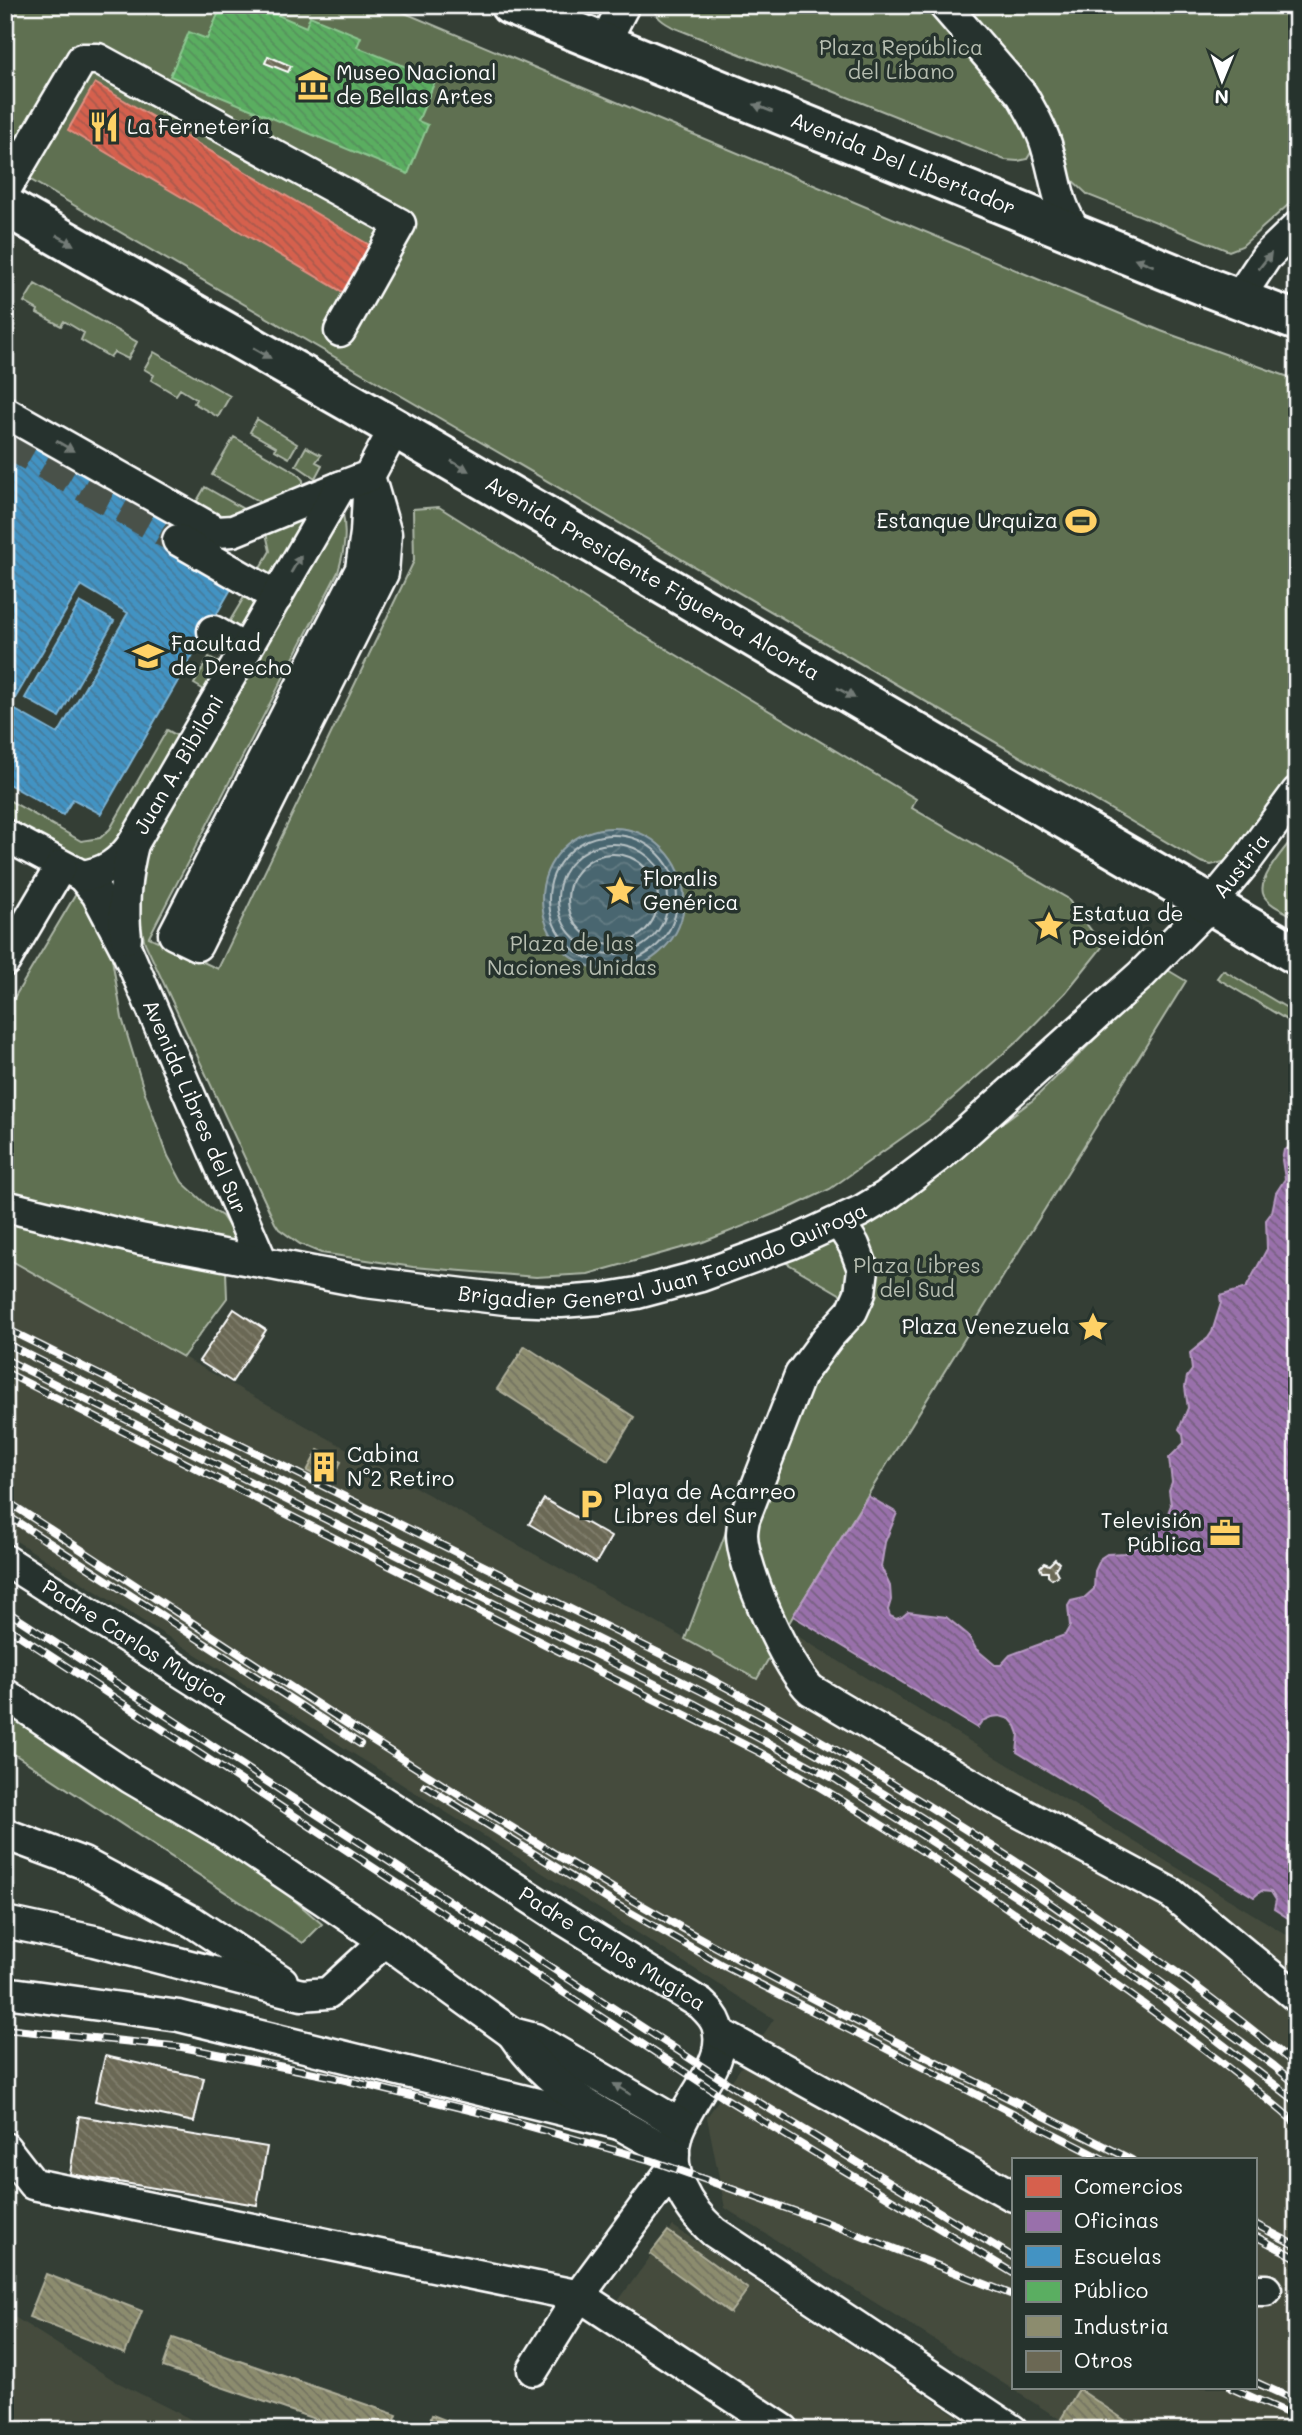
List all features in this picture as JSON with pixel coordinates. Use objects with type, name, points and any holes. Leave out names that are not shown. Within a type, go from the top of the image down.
[{"type":"main road","name":"Avenida Del Libertador","points":[[510,5],[1297,321]]},
{"type":"main road","name":"Avenida Presidente Figueroa Alcorta","points":[[5,206],[395,428],[1297,955]]},
{"type":"street","points":[[604,43],[624,5]]},
{"type":"street","points":[[944,5],[1022,95],[1031,110],[1049,153],[1058,198],[1076,234]]},
{"type":"street","points":[[5,190],[82,59],[98,58],[400,224],[340,331]]},
{"type":"street","points":[[1238,299],[1266,257],[1297,227]]},
{"type":"street","points":[[5,412],[217,532],[233,531],[369,476]]},
{"type":"street","points":[[369,476],[386,534],[383,573],[197,944],[174,934],[361,569],[369,476],[395,428]]},
{"type":"street","name":"Juan A. Bibiloni","points":[[72,871],[96,874],[117,863],[133,844],[340,487]]},
{"type":"street","points":[[178,540],[276,597]]},
{"type":"street","points":[[209,638],[242,657]]},
{"type":"street","name":"Austria","points":[[1210,905],[1297,792]]},
{"type":"street","points":[[5,835],[72,871],[5,961]]},
{"type":"street","name":"Avenida Libres del Sur","points":[[128,953],[124,893],[133,844]]},
{"type":"street","name":"Avenida Libres del Sur","points":[[72,871],[109,914],[128,953],[262,1262]]},
{"type":"street","name":"Brigadier General Juan Facundo Quiroga","points":[[5,1206],[140,1239],[423,1291],[561,1302],[638,1293],[701,1276],[789,1244],[839,1222],[886,1196],[943,1153],[1105,1008],[1210,905]]},
{"type":"street","points":[[839,1222],[854,1245],[863,1269],[860,1293],[852,1311],[828,1337],[800,1375],[744,1519],[742,1537],[753,1580],[790,1665],[801,1682],[811,1690],[1003,1803],[1172,1894],[1297,1997]]},
{"type":"street","name":"Padre Carlos Mugica","points":[[5,1560],[277,1732],[558,1916],[701,2004],[711,2014],[719,2033],[717,2057],[680,2124],[674,2160]]},
{"type":"street","points":[[5,1695],[131,1778],[220,1830],[385,1941],[512,2033],[526,2053],[573,2097],[674,2160],[683,2195],[694,2212],[714,2232],[1012,2430]]},
{"type":"street","points":[[5,1834],[83,1863],[181,1915],[302,1995]]},
{"type":"street","points":[[5,1922],[93,1941],[302,1995],[328,1993],[385,1941]]},
{"type":"street","points":[[5,1992],[178,2016],[619,2124]]},
{"type":"street","points":[[512,2033],[536,2039],[680,2124]]},
{"type":"street","points":[[719,2033],[1012,2195]]},
{"type":"street","points":[[5,2148],[19,2182],[580,2295],[784,2430]]},
{"type":"street","points":[[533,2370],[580,2295],[674,2160]]},
{"type":"shaded area","points":[[5,1257],[757,1679],[786,1629],[1297,1941],[1297,2430],[1077,2430],[1014,2390],[1256,2390],[1256,2158],[1012,2158],[1012,2389],[725,2208],[707,2117],[774,2019],[5,1534]]},
{"type":"shaded area","points":[[673,2226],[978,2430],[813,2430],[618,2301]]},
{"type":"shaded area","points":[[5,2311],[115,2381],[212,2430],[5,2430]]},
{"type":"green space","points":[[5,5],[386,5],[1161,331],[1297,380],[1297,767],[1227,861],[1211,865],[1201,862],[5,165]]},
{"type":"green space","name":"Plaza República del Líbano","points":[[652,5],[924,5],[1002,94],[1029,130],[1032,151],[1027,159],[1005,160],[675,28],[660,19]]},
{"type":"green space","points":[[963,5],[1297,5],[1297,197],[1242,246],[1229,251],[1088,195],[1072,180],[1055,131]]},
{"type":"green space","points":[[35,284],[137,342],[128,359],[114,352],[110,357],[81,340],[84,333],[64,321],[61,326],[37,313],[38,310],[24,302]]},
{"type":"green space","points":[[154,352],[230,396],[218,417],[194,403],[196,399],[180,389],[176,395],[151,380],[154,375],[144,369]]},
{"type":"green space","points":[[257,419],[297,444],[289,458],[250,432]]},
{"type":"green space","points":[[234,437],[297,473],[303,480],[303,489],[260,510],[258,501],[212,475]]},
{"type":"green space","points":[[306,447],[321,455],[316,462],[322,465],[315,478],[296,465]]},
{"type":"green space","points":[[205,487],[245,510],[230,522],[193,508]]},
{"type":"green space","name":"Plaza de las Naciones Unidas","points":[[439,507],[605,612],[916,799],[912,808],[1067,898],[1103,946],[1066,992],[1020,1039],[929,1119],[830,1189],[703,1242],[588,1274],[536,1277],[413,1267],[321,1253],[300,1244],[275,1223],[145,943],[139,902],[141,860],[251,658],[342,508],[344,540],[338,572],[149,937],[218,969],[414,561],[413,509]]},
{"type":"green space","points":[[309,513],[280,577],[254,579],[270,551],[265,529]]},
{"type":"green space","points":[[249,589],[260,602],[245,641],[225,629]]},
{"type":"green space","points":[[209,657],[229,668],[213,695],[194,684]]},
{"type":"green space","points":[[167,730],[187,741],[129,841],[88,864],[5,824],[5,798],[81,841],[100,838],[110,829]]},
{"type":"green space","points":[[1297,833],[1297,918],[1270,903],[1262,889],[1273,863]]},
{"type":"green space","points":[[76,894],[95,906],[106,923],[122,1018],[168,1156],[182,1182],[222,1216],[234,1234],[240,1253],[5,1200],[5,1013]]},
{"type":"green space","name":"Plaza Libres del Sud","points":[[1166,969],[1186,981],[793,1616],[757,1679],[685,1639],[788,1370],[848,1299],[785,1262],[820,1243],[872,1221],[931,1182],[983,1137],[1033,1100]]},
{"type":"green space","points":[[1223,970],[1297,1014],[1297,1026],[1217,978]]},
{"type":"green space","points":[[5,1218],[57,1235],[226,1271],[227,1298],[183,1357],[5,1257]]},
{"type":"green space","points":[[5,1710],[280,1888],[322,1924],[303,1943],[5,1748]]},
{"type":"water","points":[[613,828],[640,833],[663,849],[679,872],[684,899],[679,926],[663,949],[640,965],[613,970],[586,965],[563,949],[547,926],[542,899],[547,872],[563,849],[586,833]]},
{"type":"building: Comercios","points":[[95,83],[378,250],[351,297],[68,130]]},
{"type":"building: Oficinas","points":[[1297,1109],[1297,1140],[1291,1121],[1292,1112]]},
{"type":"building: Oficinas","name":"Televisión Pública","points":[[1297,1140],[1296,1923],[1274,1909],[1276,1900],[1271,1892],[1261,1891],[1254,1897],[1017,1752],[1019,1734],[1010,1719],[991,1717],[982,1721],[977,1728],[793,1616],[868,1496],[897,1513],[885,1542],[881,1567],[890,1586],[890,1616],[896,1619],[908,1612],[946,1617],[968,1635],[976,1649],[995,1665],[1001,1665],[1010,1655],[1065,1635],[1070,1626],[1068,1606],[1071,1601],[1084,1598],[1094,1589],[1095,1571],[1101,1558],[1107,1554],[1125,1553],[1149,1541],[1157,1523],[1168,1513],[1172,1482],[1169,1458],[1184,1443],[1179,1429],[1188,1408],[1185,1387],[1192,1370],[1190,1353],[1212,1332],[1221,1303],[1220,1296],[1246,1288],[1267,1249],[1266,1220],[1272,1212],[1276,1193],[1285,1179],[1282,1160],[1284,1150],[1295,1145]]},
{"type":"building: Escuelas","name":"Facultad de Derecho","points":[[5,429],[183,531],[234,584],[101,814],[73,799],[63,815],[5,782]],"holes":[[[81,585],[128,613],[58,734],[10,707]]]},
{"type":"building: Escuelas","name":"Facultad de Derecho","points":[[80,602],[114,621],[59,717],[25,698]]},
{"type":"building: Público","name":"Museo Nacional de Bellas Artes","points":[[222,5],[254,5],[306,27],[310,16],[361,37],[357,47],[436,79],[418,121],[428,125],[408,174],[170,76],[189,32],[207,39]]},
{"type":"building: Industria","points":[[525,1346],[634,1417],[608,1460],[497,1389]]},
{"type":"building: Industria","name":"Cabina N°2 Retiro","points":[[318,1450],[341,1462],[330,1483],[307,1471]]},
{"type":"building: Industria","points":[[668,2231],[748,2289],[730,2313],[650,2254]]},
{"type":"building: Industria","points":[[46,2274],[142,2311],[125,2354],[29,2317]]},
{"type":"building: Industria","points":[[173,2338],[397,2415],[391,2430],[347,2430],[163,2367]]},
{"type":"building: Industria","points":[[1080,2390],[1139,2430],[1077,2430],[1061,2419]]},
{"type":"building: Industria","points":[[432,2415],[472,2430],[426,2430]]},
{"type":"building: Otros","points":[[268,56],[291,66],[288,72],[265,63]]},
{"type":"building: Otros","points":[[234,1309],[266,1330],[232,1382],[199,1361]]},
{"type":"building: Otros","points":[[544,1499],[611,1537],[596,1563],[529,1524]]},
{"type":"building: Otros","points":[[1055,1559],[1059,1563],[1055,1569],[1058,1575],[1052,1579],[1048,1572],[1042,1572],[1040,1567],[1044,1563],[1049,1565]]},
{"type":"building: Otros","points":[[105,2056],[204,2078],[194,2122],[95,2101]]},
{"type":"building: Otros","points":[[79,2116],[267,2147],[257,2205],[70,2174]]},
{"type":"tunnel","points":[[5,442],[178,540]]},
{"type":"railway","points":[[5,1328],[705,1676],[804,1731],[933,1809],[1093,1913],[1176,1972],[1297,2066]]},
{"type":"railway","points":[[5,1343],[777,1731],[924,1819],[1066,1914],[1297,2085]]},
{"type":"railway","points":[[5,1359],[693,1703],[835,1779],[1055,1921],[1164,1999],[1297,2102]]},
{"type":"railway","points":[[5,1372],[802,1776],[928,1854],[1050,1938],[1195,2042],[1297,2124]]},
{"type":"railway","points":[[5,1500],[383,1747],[614,1889],[741,1961],[1128,2158]]},
{"type":"railway","points":[[5,1514],[360,1744]]},
{"type":"railway","points":[[5,1610],[729,2084],[1012,2256]]},
{"type":"railway","points":[[5,1626],[723,2097],[1012,2272]]},
{"type":"railway","points":[[425,1786],[612,1902],[720,1964],[1101,2158]]},
{"type":"railway","points":[[5,2029],[182,2047],[329,2076],[482,2113],[650,2160],[828,2223],[1012,2295]]},
{"type":"railway","points":[[1256,2225],[1297,2246]]},
{"type":"railway","points":[[1256,2237],[1297,2258]]},
{"type":"railway","points":[[1256,2382],[1297,2401]]},
{"type":"railway","points":[[1236,2390],[1297,2417]]},
{"type":"place","name":"Museo Nacional de Bellas Artes","points":[[313,85]]},
{"type":"place","name":"La Fernetería","points":[[104,127]]},
{"type":"place","name":"Estanque Urquiza","points":[[1081,521]]},
{"type":"place","name":"Facultad de Derecho","points":[[148,656]]},
{"type":"place","name":"Floralis Genérica","points":[[620,891]]},
{"type":"place","name":"Estatua de Poseidón","points":[[1049,926]]},
{"type":"place","name":"Plaza Venezuela","points":[[1093,1327]]},
{"type":"place","name":"Cabina N°2 Retiro","points":[[324,1467]]},
{"type":"place","name":"Playa de Acarreo Libres del Sur","points":[[591,1504]]},
{"type":"place","name":"Televisión Pública","points":[[1225,1533]]}]
